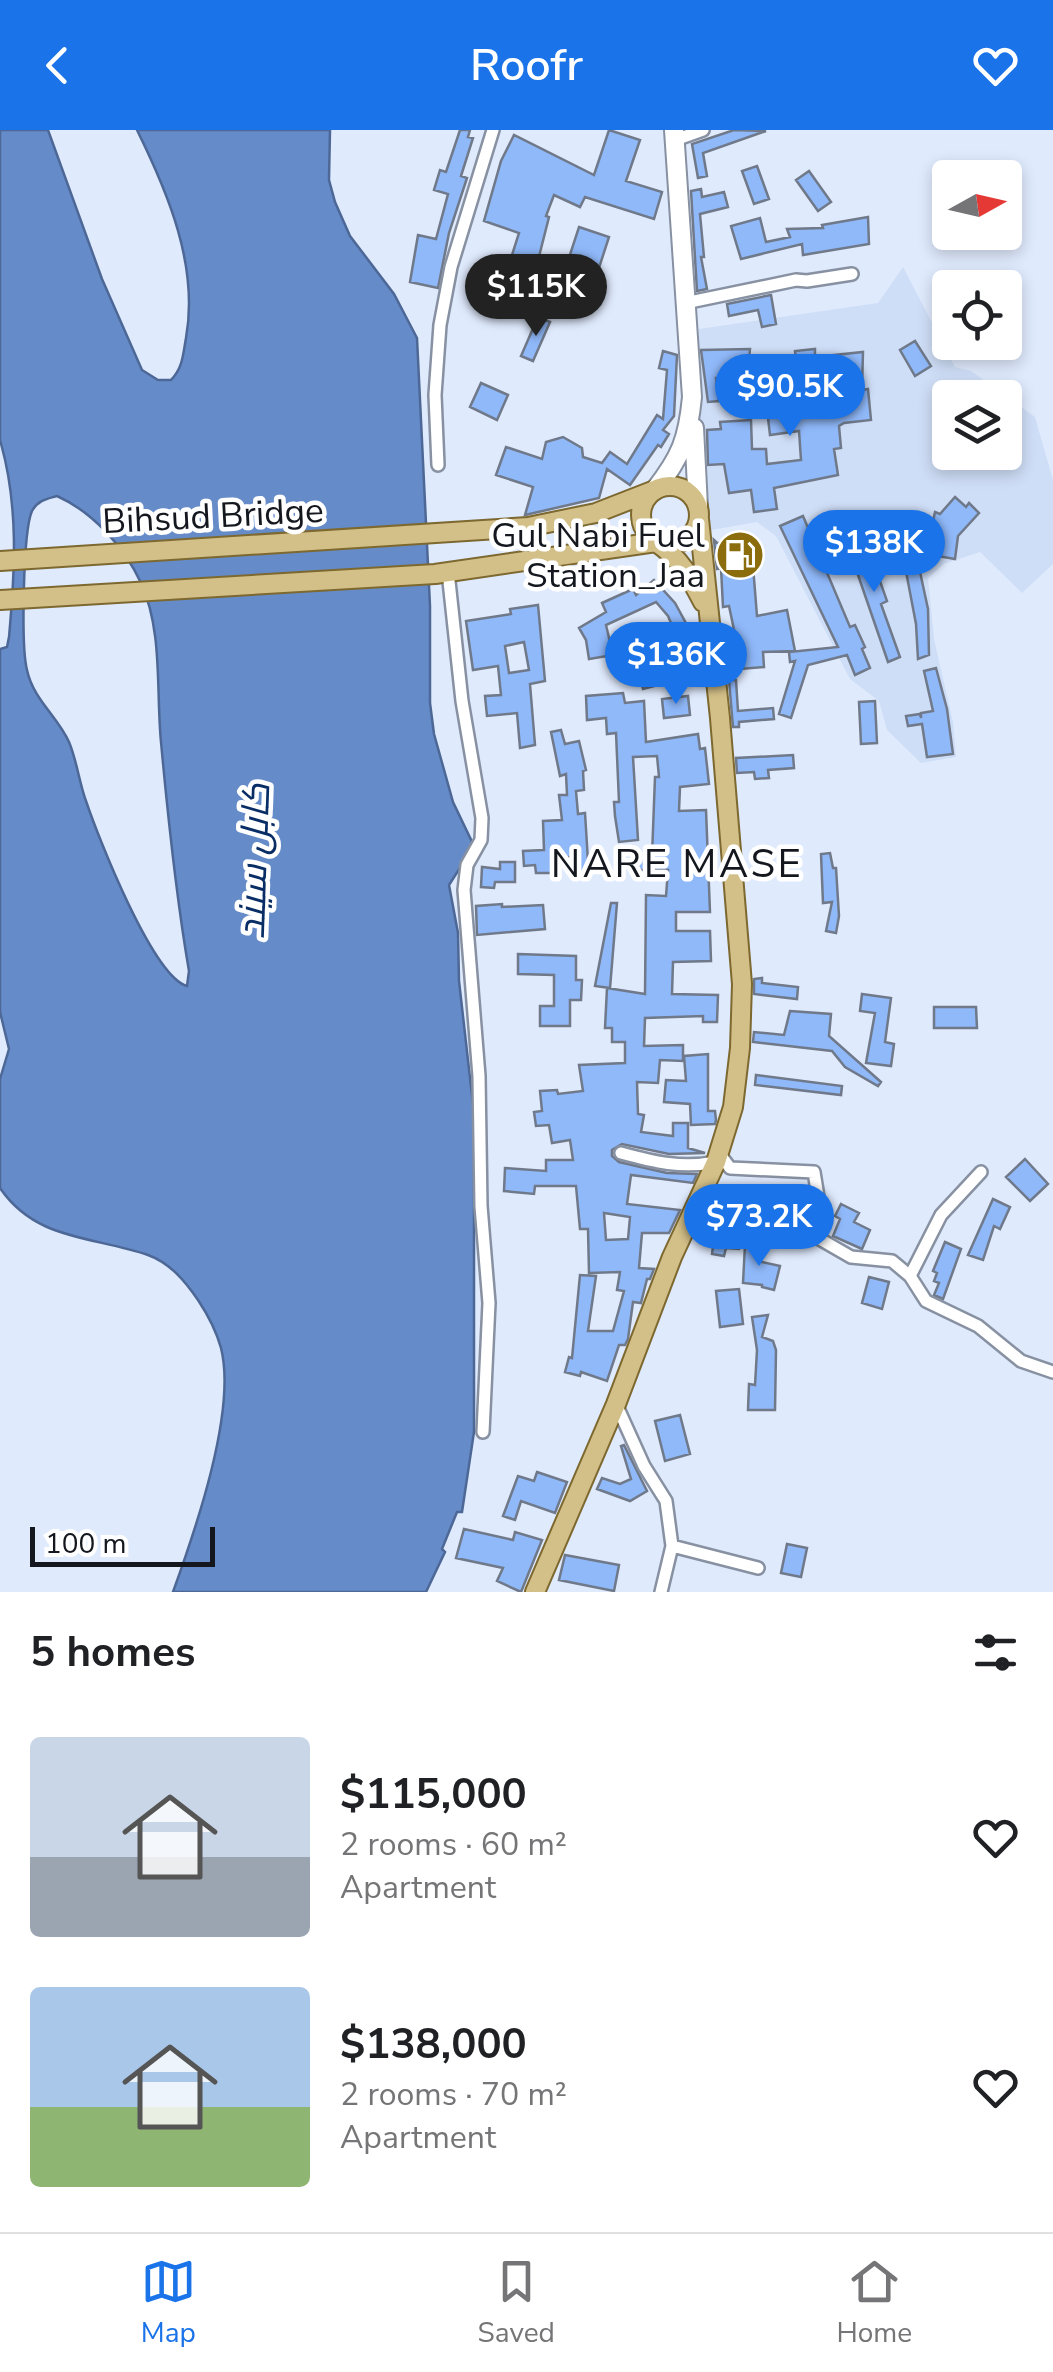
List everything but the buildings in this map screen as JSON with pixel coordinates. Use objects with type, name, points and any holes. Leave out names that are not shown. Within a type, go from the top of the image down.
[{"type":"main road","points":[[534,1592],[616,1404],[672,1257],[718,1158],[733,1107],[740,1048],[742,984],[698,513],[674,135]]},
{"type":"main road","points":[[692,397],[689,431],[682,453],[643,503],[641,521],[656,542],[674,554],[688,572],[707,611]]},
{"type":"main road","points":[[0,600],[442,573],[684,541],[691,536],[698,513],[694,498],[680,488],[663,486],[654,490]]},
{"type":"main road","name":"Bihsud Bridge","points":[[0,561],[528,526],[579,516],[654,490]]},
{"type":"street","points":[[438,464],[435,395],[440,324],[451,266],[493,130]]},
{"type":"street","points":[[674,135],[704,130]]},
{"type":"street","points":[[685,302],[796,280],[852,274]]},
{"type":"street","points":[[442,573],[482,818],[481,840],[467,865],[464,890],[479,1076],[481,1206],[488,1304],[483,1432]]},
{"type":"street","points":[[621,1153],[654,1163],[692,1167],[718,1158],[730,1168],[814,1172],[820,1210],[818,1238],[851,1256],[892,1261],[910,1276],[926,1301],[978,1326],[1021,1361],[1053,1372]]},
{"type":"street","points":[[910,1276],[941,1215],[981,1172]]},
{"type":"street","points":[[616,1404],[644,1466],[666,1501],[672,1546],[661,1592]]},
{"type":"street","points":[[672,1546],[758,1568]]},
{"type":"shaded area","points":[[903,267],[932,323],[932,360],[951,360],[955,367],[984,380],[932,380],[932,470],[1022,470],[1022,408],[1035,417],[1053,480],[1053,564],[1022,593],[980,552],[944,564],[928,578],[934,639],[953,722],[956,757],[921,763],[887,730],[879,701],[850,679],[776,536],[757,522],[706,531],[700,455],[699,329],[878,303]]},
{"type":"water","name":"کابل سيند","points":[[0,130],[48,130],[102,279],[142,370],[158,380],[171,380],[183,355],[188,284],[170,205],[137,130],[330,130],[329,180],[335,202],[350,236],[394,294],[417,338],[430,606],[430,703],[434,734],[453,802],[474,846],[449,885],[458,933],[459,981],[474,1113],[474,1432],[462,1512],[457,1512],[442,1549],[445,1552],[426,1592],[173,1592],[202,1505],[219,1437],[224,1374],[214,1329],[188,1286],[163,1263],[148,1255],[48,1227],[14,1205],[0,1188],[0,1079],[9,1049],[0,1012],[0,649],[7,647],[9,637],[14,538],[0,440]],"holes":[[[57,496],[95,521],[126,557],[141,583],[153,621],[167,799],[189,971],[187,986],[173,977],[159,958],[128,904],[92,819],[69,742],[35,690],[27,670],[24,589],[32,511],[43,500]]]},
{"type":"place","name":"Gul Nabi Fuel Station_Jaa","points":[[740,555]]},
{"type":"district","name":"NARE MASE","points":[[677,864]]}]
